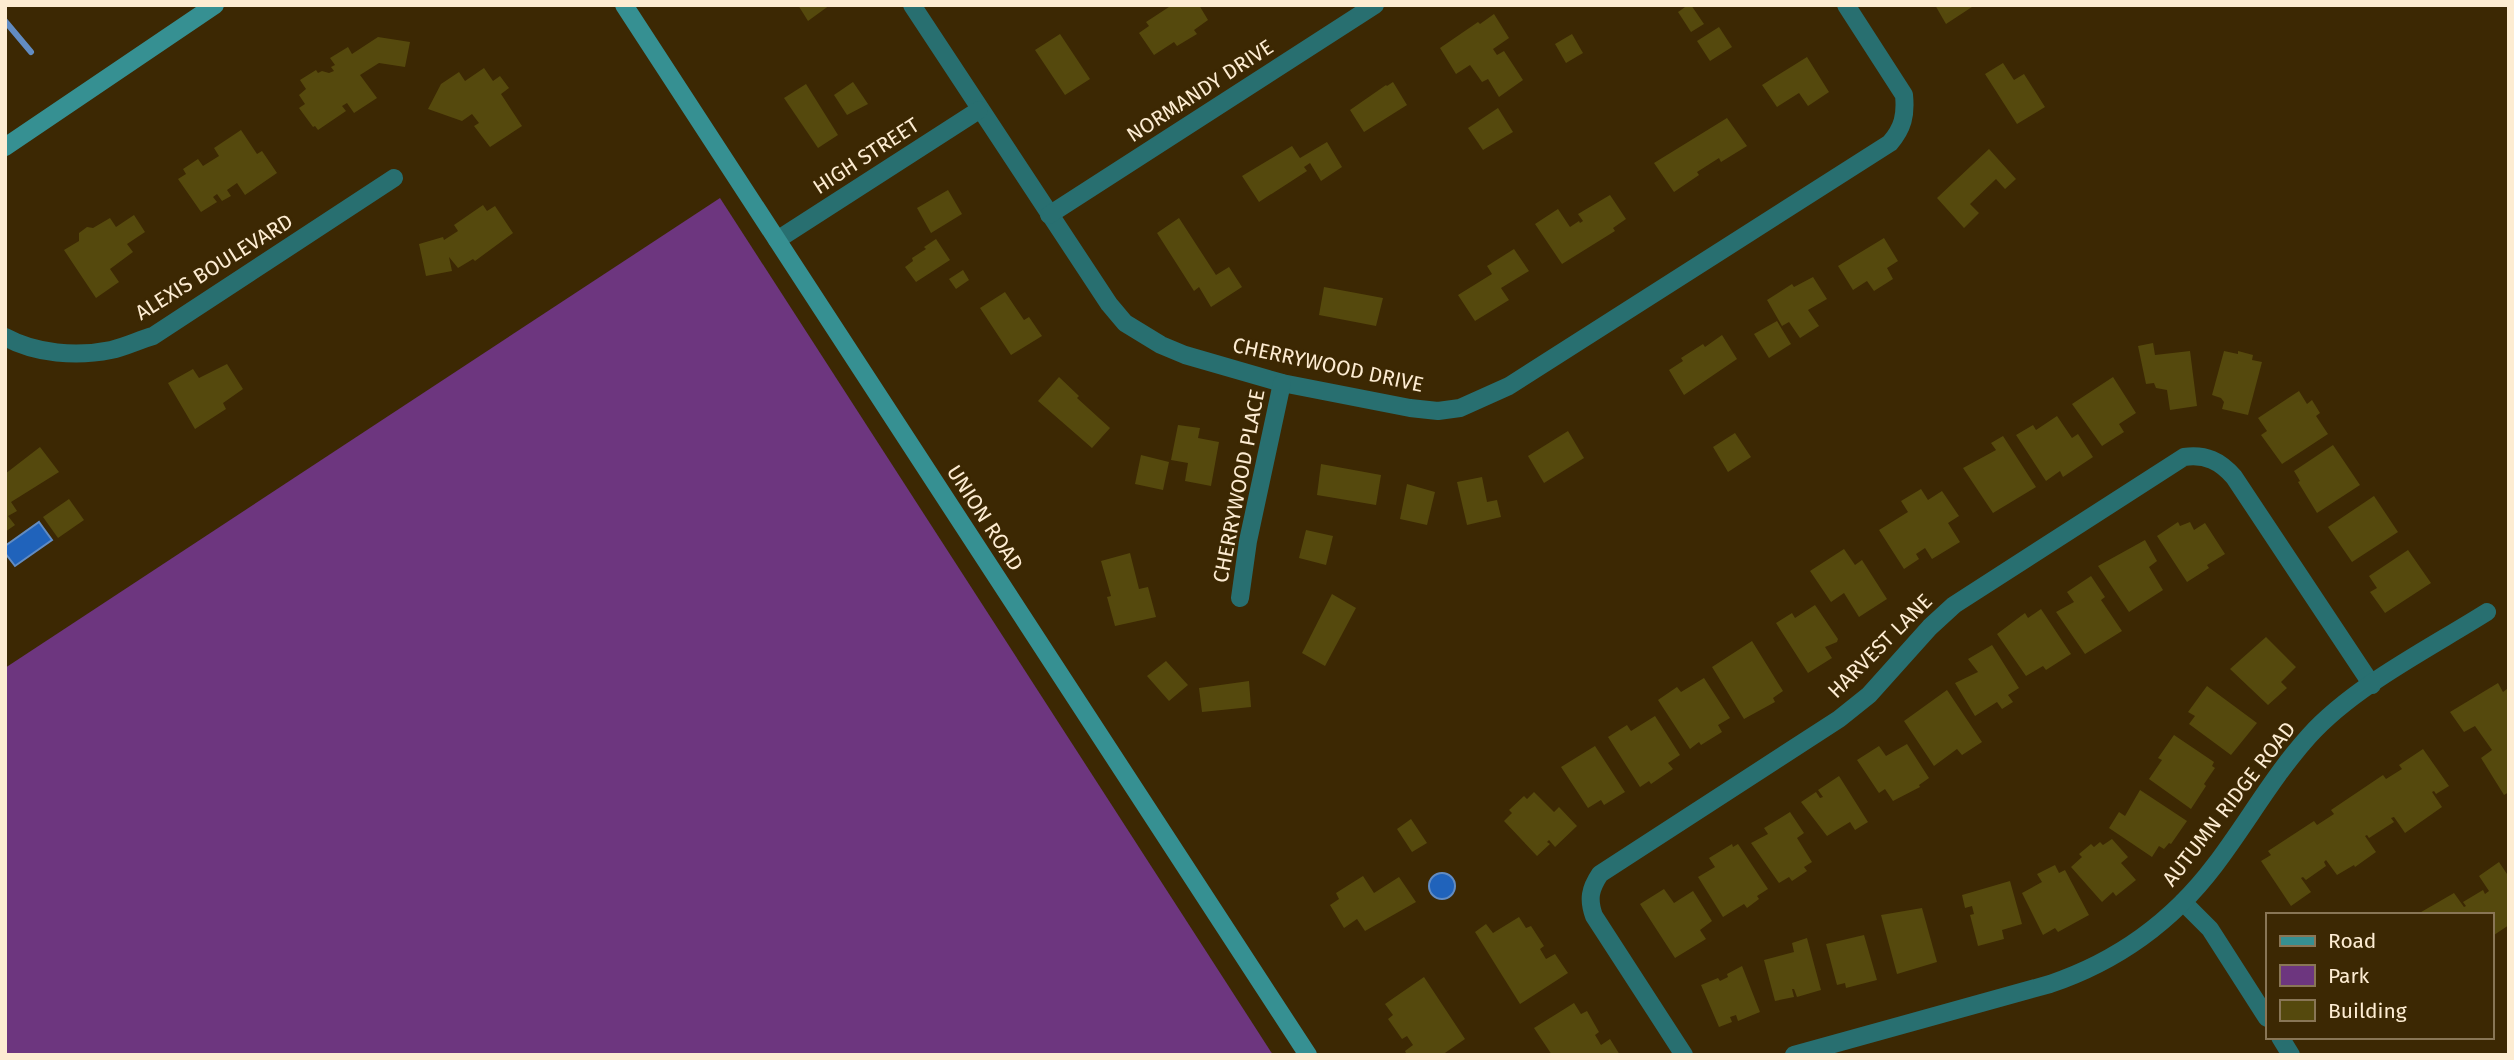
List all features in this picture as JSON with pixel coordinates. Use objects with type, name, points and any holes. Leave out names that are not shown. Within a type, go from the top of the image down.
[{"type":"main road","points":[[5,146],[215,5]]},
{"type":"main road","name":"UNION ROAD","points":[[624,5],[1308,1055]]},
{"type":"street","name":"CHERRYWOOD DRIVE","points":[[912,5],[1049,215],[1109,304],[1125,323],[1161,345],[1185,355],[1282,383],[1437,411],[1460,408],[1482,400],[1569,348],[1890,143],[1898,133],[1904,116],[1903,96],[1898,84],[1846,5]]},
{"type":"street","name":"NORMANDY DRIVE","points":[[1049,215],[1375,5]]},
{"type":"street","name":"HIGH STREET","points":[[777,240],[979,110]]},
{"type":"street","name":"ALEXIS BOULEVARD","points":[[5,337],[20,346],[63,354],[111,350],[153,336],[394,178]]},
{"type":"street","name":"CHERRYWOOD PLACE","points":[[1240,598],[1248,541],[1282,383]]},
{"type":"street","name":"HARVEST LANE","points":[[1684,1055],[1594,916],[1589,895],[1600,874],[1839,719],[1869,695],[1930,627],[1954,605],[2184,457],[2196,456],[2218,462],[2234,477],[2372,685]]},
{"type":"street","name":"AUTUMN RIDGE ROAD","points":[[1794,1055],[2074,976],[2129,947],[2157,927],[2215,866],[2283,768],[2309,736],[2343,705],[2487,612]]},
{"type":"street","points":[[2183,902],[2210,929],[2266,1016]]},
{"type":"street","points":[[2281,1039],[2291,1055]]},
{"type":"green space","points":[[720,198],[1273,1055],[5,1055],[5,668]]},
{"type":"water","points":[[39,522],[52,540],[15,566],[5,553],[5,546]]},
{"type":"water","points":[[1442,873],[1451,877],[1455,886],[1451,895],[1442,899],[1433,895],[1429,886],[1433,877]]},
{"type":"building","points":[[798,5],[830,5],[808,21]]},
{"type":"building","points":[[1172,5],[1199,5],[1208,20],[1194,30],[1197,34],[1177,46],[1174,42],[1154,55],[1139,33],[1149,26],[1146,22]]},
{"type":"building","points":[[1691,5],[1704,24],[1691,32],[1678,12]]},
{"type":"building","points":[[1935,5],[1975,5],[1946,24]]},
{"type":"building","points":[[1494,14],[1509,38],[1493,49],[1497,55],[1504,51],[1523,80],[1499,97],[1488,79],[1482,82],[1470,65],[1456,74],[1440,48]]},
{"type":"building","points":[[1719,27],[1732,47],[1710,61],[1697,41]]},
{"type":"building","points":[[1060,34],[1090,79],[1065,95],[1035,50]]},
{"type":"building","points":[[1572,34],[1583,53],[1566,63],[1555,44]]},
{"type":"building","points":[[378,37],[410,42],[405,67],[379,63],[360,75],[377,98],[354,113],[347,103],[342,106],[346,111],[318,130],[313,127],[299,108],[305,104],[299,95],[306,89],[300,80],[316,70],[318,73],[334,71],[331,67],[335,65],[330,58],[348,47],[352,54]]},
{"type":"building","points":[[1807,57],[1829,92],[1808,106],[1799,93],[1777,107],[1762,85]]},
{"type":"building","points":[[2003,63],[2014,80],[2024,74],[2045,107],[2017,124],[1985,74]]},
{"type":"building","points":[[484,68],[493,81],[500,76],[509,88],[501,94],[522,126],[490,147],[474,126],[479,123],[472,114],[462,121],[428,109],[441,84],[459,72],[465,81]]},
{"type":"building","points":[[853,82],[868,104],[847,115],[834,95]]},
{"type":"building","points":[[1393,82],[1407,105],[1364,132],[1350,110]]},
{"type":"building","points":[[806,84],[838,135],[818,148],[784,98]]},
{"type":"building","points":[[1498,108],[1513,132],[1483,150],[1468,128]]},
{"type":"building","points":[[1727,118],[1747,146],[1721,162],[1719,158],[1674,192],[1654,163]]},
{"type":"building","points":[[241,130],[257,154],[262,151],[277,173],[245,195],[237,183],[227,190],[231,196],[222,201],[217,194],[213,197],[217,202],[201,212],[178,179],[186,174],[183,169],[198,159],[203,166],[219,156],[214,148]]},
{"type":"building","points":[[1327,142],[1342,167],[1321,181],[1310,163],[1304,167],[1307,171],[1259,202],[1242,176],[1292,146],[1300,158]]},
{"type":"building","points":[[1989,149],[2016,179],[2005,189],[1996,179],[1970,204],[1979,213],[1964,228],[1937,198]]},
{"type":"building","points":[[948,190],[962,214],[931,233],[917,208]]},
{"type":"building","points":[[1610,195],[1626,219],[1613,228],[1615,231],[1562,264],[1535,224],[1558,209],[1570,227],[1583,221],[1578,214]]},
{"type":"building","points":[[483,205],[487,211],[495,206],[513,233],[475,261],[473,259],[458,268],[449,257],[452,271],[426,276],[419,244],[443,237],[444,240],[458,231],[454,225]]},
{"type":"building","points":[[134,215],[145,232],[127,244],[133,252],[110,269],[119,282],[96,298],[64,250],[79,241],[79,233],[87,227],[93,228],[110,218],[116,227]]},
{"type":"building","points":[[1179,218],[1216,275],[1229,267],[1242,287],[1211,307],[1199,287],[1194,291],[1157,233]]},
{"type":"building","points":[[1884,238],[1898,261],[1887,268],[1893,279],[1874,291],[1867,281],[1853,290],[1838,266]]},
{"type":"building","points":[[936,239],[950,260],[916,282],[905,267],[913,261],[912,258],[926,249],[924,247]]},
{"type":"building","points":[[1514,249],[1529,271],[1501,288],[1509,300],[1475,321],[1458,295],[1492,274],[1487,266]]},
{"type":"building","points":[[963,270],[969,280],[956,289],[949,279]]},
{"type":"building","points":[[1813,277],[1827,299],[1808,310],[1819,326],[1800,338],[1789,322],[1782,326],[1767,300],[1792,284],[1794,287]]},
{"type":"building","points":[[1324,287],[1383,298],[1376,326],[1319,315]]},
{"type":"building","points":[[1005,292],[1024,320],[1029,317],[1042,336],[1011,355],[980,308]]},
{"type":"building","points":[[1777,321],[1791,344],[1769,358],[1754,334]]},
{"type":"building","points":[[1722,335],[1737,359],[1684,395],[1669,370],[1683,361],[1681,358],[1703,344],[1705,347]]},
{"type":"building","points":[[2153,343],[2155,355],[2190,351],[2197,406],[2170,410],[2167,390],[2156,388],[2154,383],[2146,384],[2138,346]]},
{"type":"building","points":[[2224,351],[2253,355],[2252,360],[2262,362],[2248,415],[2222,409],[2224,402],[2212,395]]},
{"type":"building","points":[[227,364],[243,389],[223,403],[226,409],[195,429],[168,383],[193,369],[199,378]]},
{"type":"building","points":[[1059,377],[1079,396],[1077,398],[1110,428],[1092,448],[1038,401]]},
{"type":"building","points":[[2113,377],[2136,413],[2119,424],[2124,432],[2102,446],[2072,404]]},
{"type":"building","points":[[2299,391],[2307,404],[2312,400],[2320,413],[2316,416],[2328,434],[2282,464],[2261,435],[2267,431],[2258,418]]},
{"type":"building","points":[[2057,416],[2072,438],[2078,434],[2093,457],[2063,477],[2060,471],[2046,481],[2016,435],[2033,425],[2036,430]]},
{"type":"building","points":[[1178,425],[1200,428],[1198,438],[1219,442],[1211,486],[1185,481],[1188,463],[1171,460]]},
{"type":"building","points":[[1568,431],[1584,458],[1544,483],[1528,456]]},
{"type":"building","points":[[1735,433],[1751,457],[1728,472],[1713,447]]},
{"type":"building","points":[[2003,436],[2036,487],[1993,513],[1963,468],[1996,450],[1991,443]]},
{"type":"building","points":[[2333,445],[2360,485],[2317,513],[2294,471]]},
{"type":"building","points":[[40,447],[59,472],[11,502],[17,511],[8,516],[15,525],[5,532],[5,474]]},
{"type":"building","points":[[1141,455],[1169,462],[1163,490],[1135,484]]},
{"type":"building","points":[[1321,464],[1381,475],[1376,505],[1317,495]]},
{"type":"building","points":[[1482,477],[1487,502],[1497,500],[1501,517],[1467,525],[1457,482]]},
{"type":"building","points":[[1407,484],[1435,492],[1427,525],[1400,519]]},
{"type":"building","points":[[1921,489],[1928,500],[1942,491],[1959,516],[1948,523],[1960,542],[1932,559],[1925,548],[1916,554],[1919,559],[1904,569],[1879,530],[1908,512],[1901,501]]},
{"type":"building","points":[[2374,496],[2398,532],[2352,562],[2328,527]]},
{"type":"building","points":[[69,499],[84,520],[58,538],[43,517]]},
{"type":"building","points":[[2178,522],[2180,526],[2190,522],[2194,530],[2205,523],[2225,554],[2187,582],[2157,536]]},
{"type":"building","points":[[1306,530],[1333,536],[1326,565],[1299,558]]},
{"type":"building","points":[[2145,540],[2157,561],[2149,567],[2163,590],[2129,612],[2098,566]]},
{"type":"building","points":[[1844,549],[1855,565],[1862,560],[1887,599],[1859,617],[1844,593],[1831,602],[1810,571]]},
{"type":"building","points":[[2408,550],[2431,583],[2385,613],[2370,592],[2377,588],[2369,576]]},
{"type":"building","points":[[1130,553],[1139,589],[1148,587],[1156,617],[1115,626],[1107,597],[1111,596],[1101,561]]},
{"type":"building","points":[[2091,576],[2105,597],[2101,600],[2122,631],[2085,654],[2056,612],[2074,602],[2067,592]]},
{"type":"building","points":[[1332,594],[1356,608],[1325,666],[1302,653]]},
{"type":"building","points":[[1815,605],[1838,639],[1825,647],[1832,658],[1808,673],[1776,623],[1792,613],[1795,618]]},
{"type":"building","points":[[2041,609],[2071,654],[2046,670],[2043,666],[2026,676],[1997,634],[2025,613],[2028,618]]},
{"type":"building","points":[[2266,637],[2296,667],[2281,682],[2287,688],[2268,705],[2230,669]]},
{"type":"building","points":[[1752,641],[1783,691],[1773,698],[1775,702],[1744,719],[1712,667]]},
{"type":"building","points":[[1992,645],[2019,688],[2008,695],[2013,702],[2002,709],[1997,702],[1975,716],[1955,683],[1978,672],[1968,659]]},
{"type":"building","points":[[1166,661],[1188,685],[1169,701],[1147,676]]},
{"type":"building","points":[[1704,678],[1730,718],[1718,725],[1722,732],[1690,749],[1658,700],[1677,687],[1681,692]]},
{"type":"building","points":[[1249,681],[1251,707],[1202,712],[1199,688]]},
{"type":"building","points":[[2498,683],[2503,692],[2507,689],[2509,691],[2509,792],[2504,795],[2481,758],[2492,750],[2475,726],[2464,732],[2450,712]]},
{"type":"building","points":[[2207,686],[2257,723],[2231,755],[2189,724],[2195,716],[2188,712]]},
{"type":"building","points":[[1947,690],[1982,742],[1962,755],[1957,749],[1934,766],[1904,721]]},
{"type":"building","points":[[1655,716],[1680,755],[1668,763],[1673,769],[1651,784],[1649,781],[1640,787],[1608,737],[1627,725],[1631,731]]},
{"type":"building","points":[[2174,735],[2214,762],[2212,766],[2215,768],[2191,809],[2149,779],[2162,760],[2158,758]]},
{"type":"building","points":[[1907,744],[1929,778],[1919,785],[1920,787],[1893,801],[1885,789],[1879,793],[1857,760],[1879,746],[1886,756]]},
{"type":"building","points":[[1595,746],[1625,792],[1604,805],[1601,800],[1588,808],[1561,767]]},
{"type":"building","points":[[2423,749],[2449,786],[2436,794],[2432,792],[2442,807],[2405,833],[2394,817],[2391,818],[2394,822],[2369,838],[2365,836],[2376,852],[2355,867],[2354,865],[2337,875],[2326,860],[2326,866],[2306,880],[2301,878],[2311,892],[2291,906],[2261,861],[2271,855],[2268,851],[2314,821],[2317,825],[2334,814],[2331,810],[2383,775],[2386,779],[2402,769],[2399,765]]},
{"type":"building","points":[[1839,776],[1868,822],[1855,830],[1850,822],[1827,836],[1801,802],[1816,792],[1820,798],[1823,797],[1818,790]]},
{"type":"building","points":[[2140,790],[2187,821],[2171,844],[2164,849],[2159,846],[2152,857],[2109,828],[2119,812],[2125,816]]},
{"type":"building","points":[[1534,792],[1554,812],[1559,807],[1577,826],[1555,847],[1549,840],[1547,842],[1550,844],[1537,856],[1504,821],[1512,813],[1509,810],[1524,796],[1527,799]]},
{"type":"building","points":[[1790,812],[1804,833],[1797,838],[1812,862],[1804,867],[1807,871],[1792,881],[1789,877],[1779,883],[1751,843],[1768,834],[1764,828]]},
{"type":"building","points":[[1411,819],[1427,843],[1412,852],[1397,829]]},
{"type":"building","points":[[2112,839],[2128,857],[2121,863],[2136,880],[2116,896],[2113,892],[2102,902],[2071,867],[2082,857],[2079,854],[2091,844],[2094,847],[2100,842],[2103,845]]},
{"type":"building","points":[[1732,844],[1733,847],[1738,844],[1768,889],[1757,896],[1759,899],[1747,908],[1744,904],[1723,917],[1698,877],[1715,867],[1709,858]]},
{"type":"building","points":[[2499,862],[2509,877],[2509,925],[2493,936],[2493,913],[2419,913],[2454,893],[2464,907],[2466,906],[2463,902],[2483,890],[2485,894],[2489,891],[2479,876]]},
{"type":"building","points":[[2055,865],[2059,873],[2065,870],[2089,915],[2058,932],[2055,928],[2043,935],[2022,893],[2042,882],[2037,874]]},
{"type":"building","points":[[1363,876],[1374,893],[1399,877],[1416,902],[1365,931],[1357,919],[1344,928],[1330,905],[1339,899],[1336,893]]},
{"type":"building","points":[[2010,881],[2022,924],[2002,930],[2004,939],[1978,946],[1970,915],[1974,914],[1972,906],[1965,908],[1962,895]]},
{"type":"building","points":[[1664,889],[1674,903],[1693,891],[1712,921],[1700,930],[1706,939],[1675,958],[1640,904]]},
{"type":"building","points":[[1922,908],[1937,962],[1897,974],[1881,915]]},
{"type":"building","points":[[1519,917],[1526,928],[1531,926],[1544,946],[1540,949],[1546,959],[1555,954],[1568,973],[1520,1004],[1475,932],[1486,924],[1493,933]]},
{"type":"building","points":[[1864,935],[1877,980],[1846,988],[1845,983],[1837,985],[1826,944]]},
{"type":"building","points":[[1807,938],[1821,990],[1797,997],[1792,989],[1794,997],[1775,1001],[1764,960],[1794,952],[1792,943]]},
{"type":"building","points":[[1742,966],[1760,1012],[1738,1021],[1736,1015],[1730,1017],[1732,1022],[1719,1027],[1701,985],[1718,978],[1720,981]]},
{"type":"building","points":[[1424,977],[1465,1039],[1442,1055],[1407,1055],[1405,1051],[1413,1045],[1407,1036],[1402,1039],[1388,1019],[1393,1015],[1385,1004]]},
{"type":"building","points":[[1574,1003],[1581,1014],[1587,1011],[1599,1032],[1595,1035],[1601,1045],[1610,1039],[1620,1055],[1552,1055],[1534,1028]]},
{"type":"waterway","points":[[5,21],[31,52]]}]
